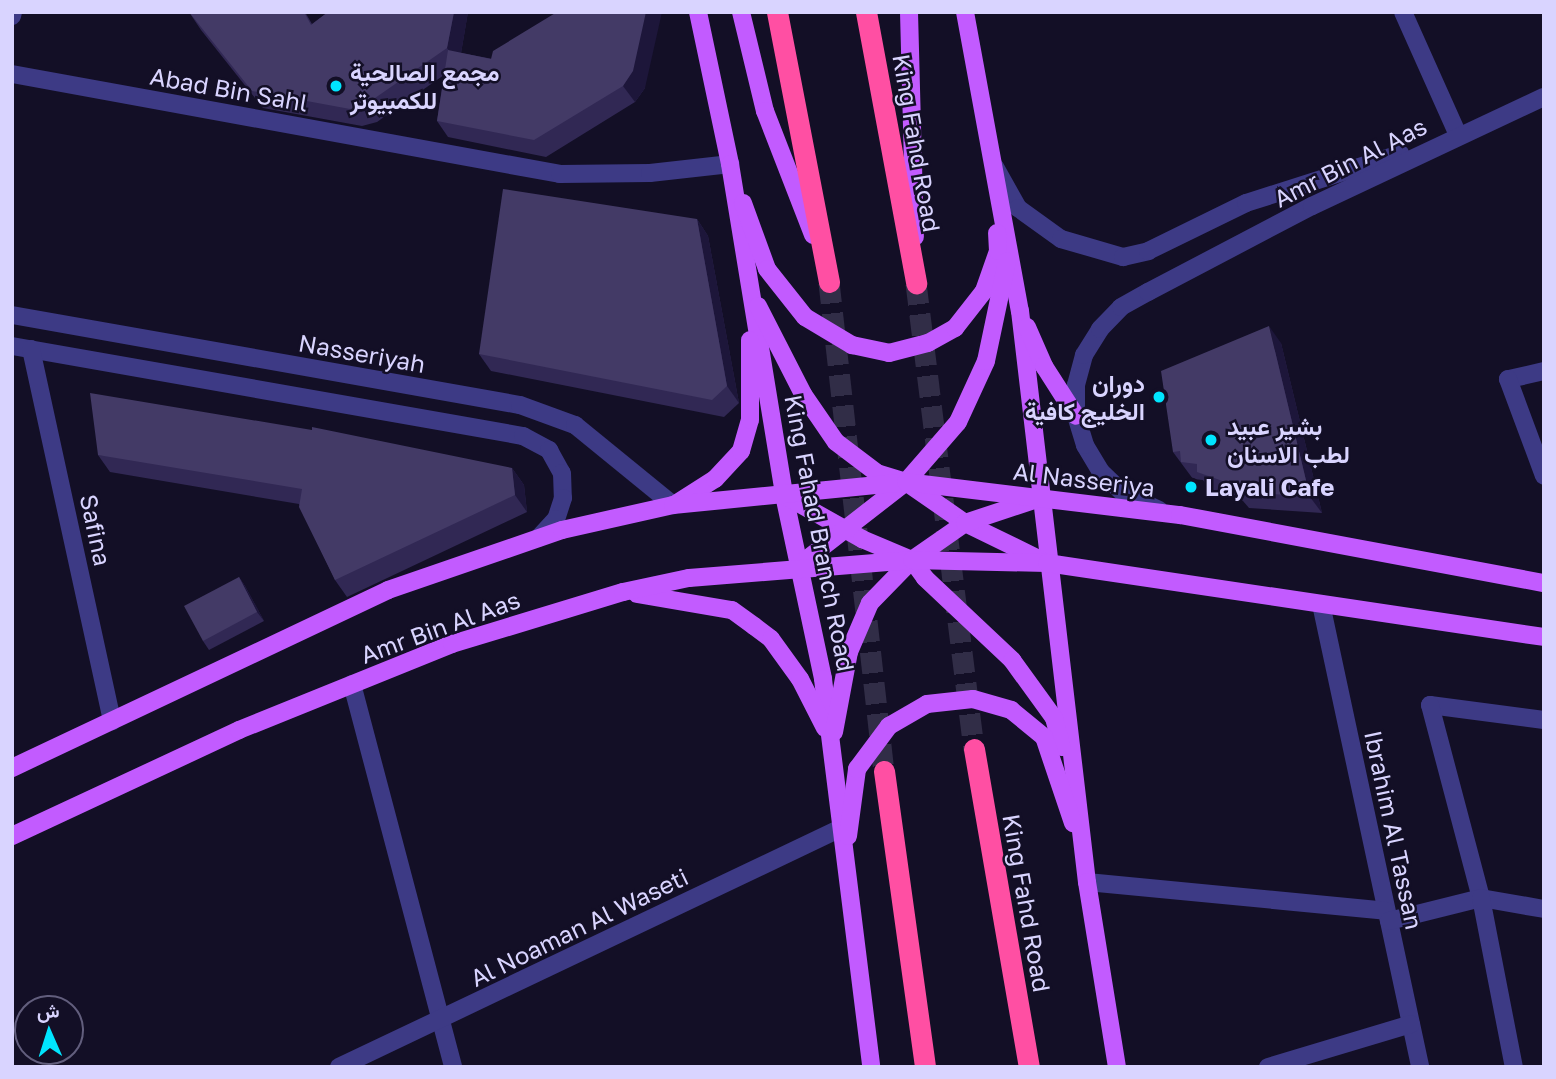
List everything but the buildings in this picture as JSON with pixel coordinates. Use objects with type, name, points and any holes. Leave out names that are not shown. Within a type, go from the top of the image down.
[{"type":"highway","points":[[777,12],[830,282]]},
{"type":"highway","name":"King Fahd Road","points":[[866,12],[916,283]]},
{"type":"highway","name":"King Fahd Road","points":[[974,749],[1029,1067]]},
{"type":"highway","points":[[884,771],[925,1067]]},
{"type":"main road","name":"King Fahad Branch Road","points":[[698,12],[730,164],[784,495],[832,740],[839,829],[871,1067]]},
{"type":"main road","points":[[741,12],[765,111],[830,282]]},
{"type":"main road","points":[[909,12],[916,283]]},
{"type":"main road","points":[[965,12],[1020,311],[1047,563],[1087,882],[1117,1067]]},
{"type":"main road","points":[[730,164],[767,269],[805,317],[852,345],[889,352],[928,343],[955,328],[984,291],[998,251],[992,164]]},
{"type":"main road","points":[[799,566],[844,528],[906,482],[958,422],[986,361],[1008,255]]},
{"type":"main road","points":[[749,288],[803,394],[836,442],[877,473],[906,482],[965,523],[1047,563]]},
{"type":"main road","points":[[673,505],[715,479],[741,451],[750,420],[749,288]]},
{"type":"main road","points":[[1020,311],[1044,366],[1076,416]]},
{"type":"main road","name":"Amr Bin Al Aas","points":[[12,768],[388,590],[538,538],[673,505],[906,482]]},
{"type":"main road","name":"Al Nasseriya","points":[[906,482],[1180,515],[1544,583]]},
{"type":"main road","points":[[784,495],[844,528],[912,560],[1047,563],[1544,637]]},
{"type":"main road","points":[[832,740],[849,652],[870,603],[912,560],[965,523],[1041,498]]},
{"type":"main road","points":[[912,560],[925,578],[1012,660],[1054,718],[1079,815]]},
{"type":"main road","name":"Amr Bin Al Aas","points":[[12,836],[239,730],[452,644],[622,592],[689,578],[799,566],[912,560]]},
{"type":"main road","points":[[622,592],[732,610],[771,639],[800,679],[832,740]]},
{"type":"main road","points":[[845,873],[857,769],[889,726],[927,704],[973,699],[1011,710],[1044,737],[1084,856]]},
{"type":"street","points":[[992,164],[1018,208],[1050,231],[1090,251],[1124,257],[1148,251],[1247,203],[1456,136],[1403,12]]},
{"type":"street","name":"Abad Bin Sahl","points":[[12,74],[560,174],[650,173],[730,164]]},
{"type":"street","name":"Amr Bin Al Aas","points":[[1076,416],[1076,385],[1084,355],[1100,329],[1121,307],[1456,136],[1544,97]]},
{"type":"street","name":"Nasseriyah","points":[[12,315],[520,405],[575,425],[673,505]]},
{"type":"street","name":"Nasseriyah","points":[[12,346],[523,436],[549,450],[562,473],[563,498],[556,519],[538,538]]},
{"type":"street","name":"Safina","points":[[31,349],[112,721]]},
{"type":"street","points":[[1544,371],[1508,379],[1544,476]]},
{"type":"street","points":[[1076,416],[1085,445],[1101,472],[1123,493],[1150,508],[1180,515]]},
{"type":"street","name":"Ibrahim Al Tassan","points":[[1321,604],[1420,1067]]},
{"type":"street","points":[[352,684],[453,1067]]},
{"type":"street","points":[[1514,1067],[1481,898],[1430,705],[1544,720]]},
{"type":"street","name":"Al Noaman Al Waseti","points":[[339,1067],[839,829]]},
{"type":"street","points":[[1087,882],[1388,916],[1481,898],[1544,909]]},
{"type":"street","points":[[1268,1067],[1411,1024]]},
{"type":"tunnel","points":[[829,282],[884,771]]},
{"type":"tunnel","points":[[916,283],[974,749]]},
{"type":"place","name":"مجمع الصالحية للكمبيوتر","points":[[336,86]]},
{"type":"place","name":"دوران الخليج كافية","points":[[1159,397]]},
{"type":"place","name":"بشير عبيد لطب الاسنان","points":[[1211,440]]},
{"type":"place","name":"Layali Cafe","points":[[1191,487]]}]
